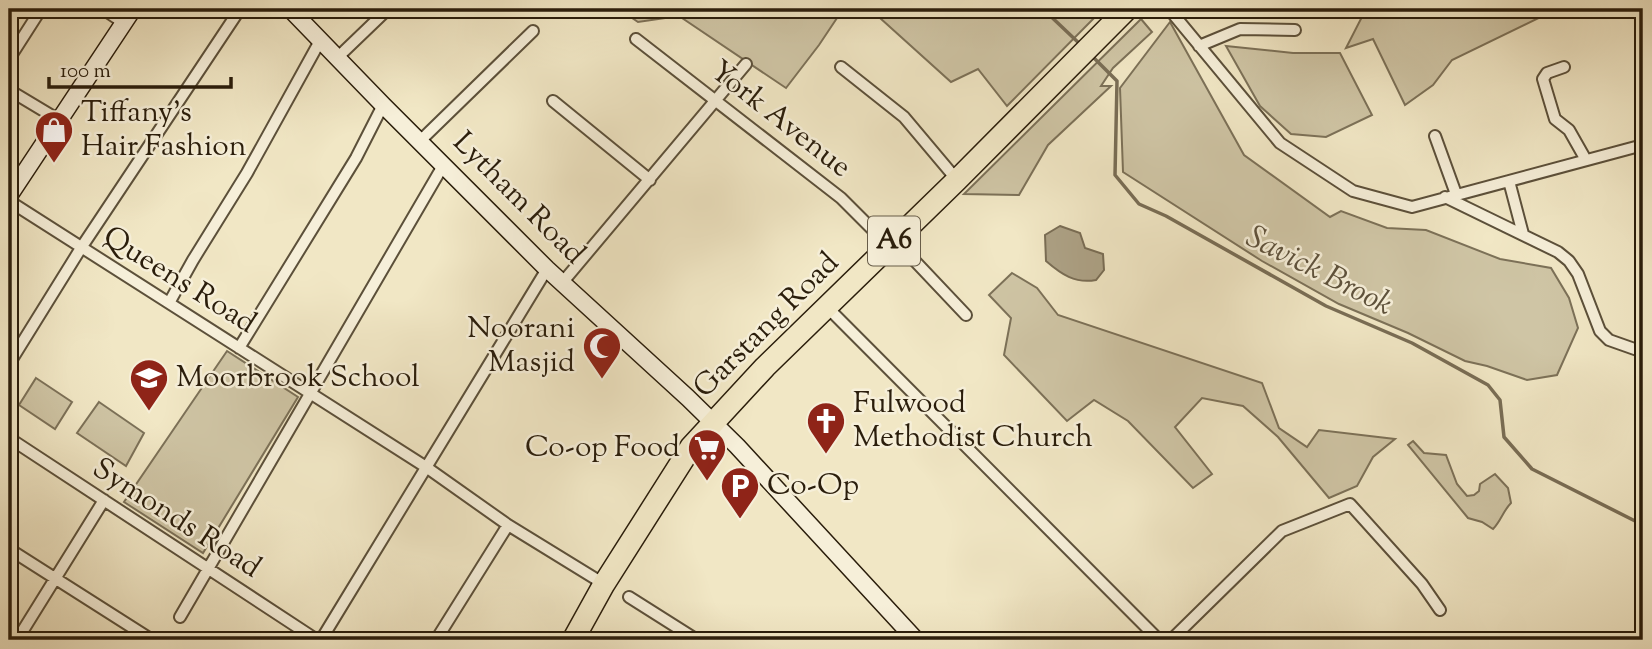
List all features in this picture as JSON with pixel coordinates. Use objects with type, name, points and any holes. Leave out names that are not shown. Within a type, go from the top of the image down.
[{"type":"highway","name":"Garstang Road","points":[[573,640],[604,584],[691,447],[827,307],[1126,9]]},
{"type":"street","points":[[9,59],[41,9]]},
{"type":"street","points":[[9,196],[129,16],[103,9]]},
{"type":"street","points":[[9,364],[81,248],[240,9]]},
{"type":"street","name":"Lytham Road","points":[[290,9],[547,269],[737,446],[916,640]]},
{"type":"street","points":[[337,58],[388,9]]},
{"type":"street","points":[[1169,9],[1280,143],[1353,191],[1412,207],[1643,145]]},
{"type":"street","points":[[1199,46],[1240,29],[1295,30]]},
{"type":"street","points":[[420,141],[533,31]]},
{"type":"street","name":"York Avenue","points":[[636,39],[841,198],[966,315]]},
{"type":"street","points":[[169,303],[192,260],[247,173],[320,41]]},
{"type":"street","points":[[562,283],[746,64]]},
{"type":"street","points":[[841,67],[904,117],[957,180]]},
{"type":"street","points":[[1564,67],[1547,73],[1544,79],[1555,119],[1569,130],[1586,160]]},
{"type":"street","points":[[9,90],[59,120]]},
{"type":"street","points":[[554,101],[650,180]]},
{"type":"street","points":[[239,348],[356,158],[383,105]]},
{"type":"street","points":[[1435,136],[1451,196],[1558,252],[1578,274],[1600,331],[1609,340],[1643,352]]},
{"type":"street","points":[[180,617],[444,164]]},
{"type":"street","points":[[1509,181],[1523,234]]},
{"type":"street","name":"Queens Road","points":[[9,201],[426,467],[508,525],[604,584]]},
{"type":"street","points":[[319,640],[547,269]]},
{"type":"street","points":[[827,307],[1159,640]]},
{"type":"street","name":"Symonds Road","points":[[9,438],[319,640]]},
{"type":"street","points":[[22,632],[104,500]]},
{"type":"street","points":[[1171,640],[1282,531],[1350,504],[1422,584],[1440,610]]},
{"type":"street","points":[[436,640],[508,525]]},
{"type":"street","points":[[9,549],[152,640]]},
{"type":"street","points":[[628,597],[697,640]]},
{"type":"shaded area","points":[[619,9],[843,9],[786,88],[679,16],[638,22]]},
{"type":"shaded area","points":[[870,9],[1103,9],[1007,106],[978,69],[951,82]]},
{"type":"shaded area","points":[[1366,9],[1557,9],[1452,60],[1433,85],[1405,105],[1373,39],[1346,48]]},
{"type":"shaded area","points":[[1141,19],[1152,32],[1113,68],[1101,86],[1111,86],[1048,145],[1019,195],[964,194]]},
{"type":"shaded area","points":[[1170,22],[1244,155],[1330,217],[1341,211],[1387,228],[1426,230],[1500,259],[1551,268],[1569,298],[1578,328],[1557,375],[1527,380],[1465,361],[1339,304],[1262,261],[1123,172],[1120,88]]},
{"type":"shaded area","points":[[1226,46],[1293,53],[1340,53],[1372,115],[1326,137],[1291,134],[1260,106]]},
{"type":"shaded area","points":[[1060,226],[1080,233],[1085,248],[1103,254],[1104,270],[1096,280],[1081,281],[1069,277],[1046,261],[1045,235]]},
{"type":"shaded area","points":[[1012,273],[1037,288],[1058,315],[1262,383],[1279,428],[1307,447],[1319,430],[1395,439],[1373,457],[1357,486],[1329,498],[1278,437],[1243,406],[1202,398],[1175,427],[1212,474],[1193,488],[1128,421],[1094,400],[1067,421],[1004,355],[1011,318],[989,295]]},
{"type":"shaded area","points":[[227,351],[298,397],[203,553],[124,502]]},
{"type":"shaded area","points":[[36,378],[72,402],[55,429],[19,405]]},
{"type":"shaded area","points":[[99,402],[144,433],[126,466],[77,433]]},
{"type":"shaded area","points":[[1413,441],[1424,453],[1446,455],[1457,484],[1467,496],[1474,495],[1479,491],[1480,484],[1495,474],[1508,488],[1511,503],[1493,529],[1468,518],[1408,445]]},
{"type":"waterway","name":"Savick Brook","points":[[1043,9],[1082,46]]},
{"type":"waterway","name":"Savick Brook","points":[[1092,56],[1117,81],[1115,175],[1139,204],[1166,216],[1326,306],[1412,343],[1488,385],[1500,400],[1504,437],[1532,469],[1643,525]]},
{"type":"place","name":"Tiffany's Hair Fashion","points":[[54,164]]},
{"type":"place","name":"Noorani Masjid","points":[[602,380]]},
{"type":"place","name":"Moorbrook School","points":[[149,412]]},
{"type":"place","name":"Fulwood Methodist Church","points":[[826,455]]},
{"type":"place","name":"Co-op Food","points":[[707,482]]},
{"type":"place","name":"Co-Op","points":[[740,520]]}]
